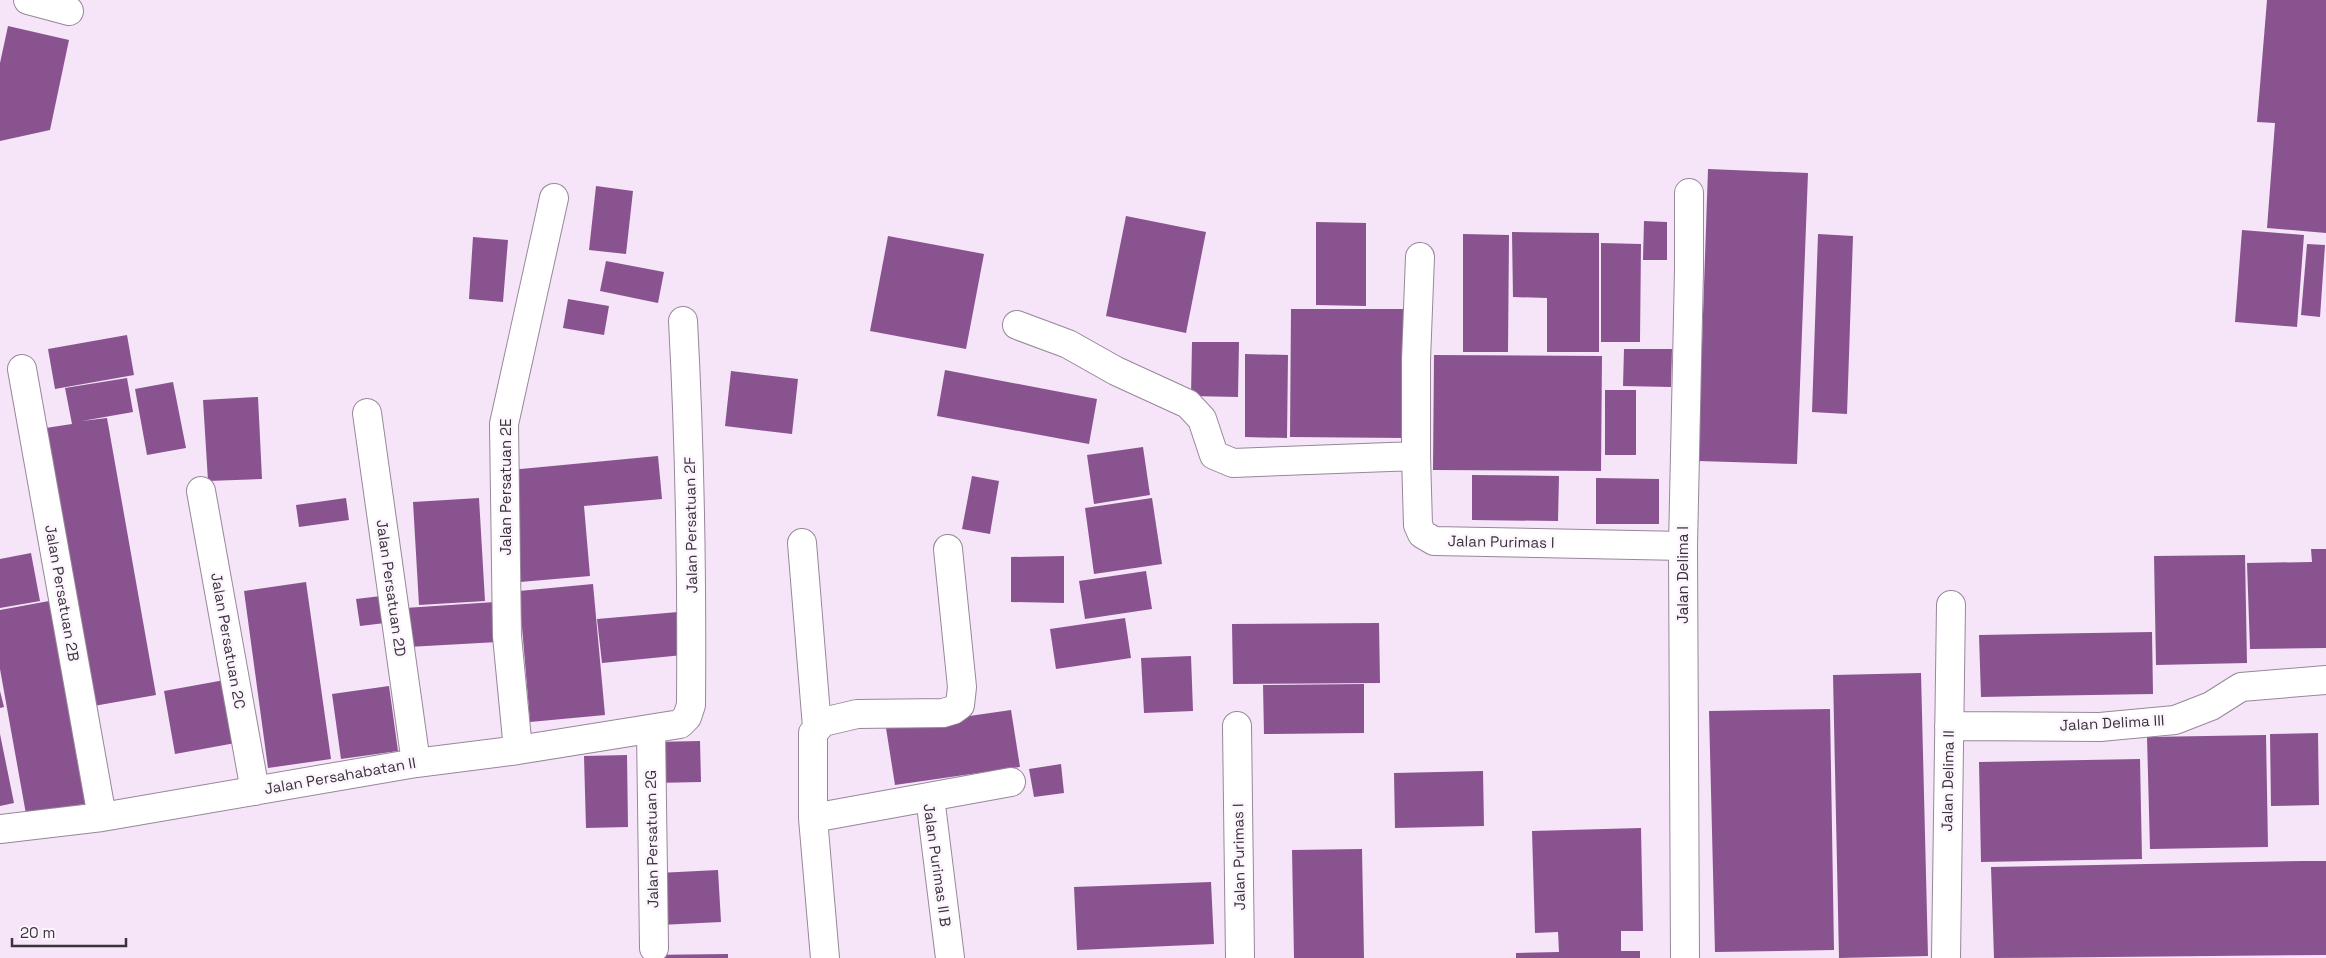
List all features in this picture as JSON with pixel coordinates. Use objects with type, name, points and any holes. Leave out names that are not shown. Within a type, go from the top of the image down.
[{"type":"street","points":[[28,0],[69,11]]},
{"type":"street","name":"Jalan Delima I","points":[[1686,958],[1683,546],[1689,193]]},
{"type":"street","name":"Jalan Persatuan 2E","points":[[518,750],[507,636],[504,424],[554,198]]},
{"type":"street","name":"Jalan Purimas I","points":[[1420,257],[1416,360],[1416,456],[1418,525],[1422,534],[1434,541],[1683,546]]},
{"type":"street","name":"Jalan Persatuan 2F","points":[[680,724],[688,717],[692,695],[692,561],[689,436],[683,321]]},
{"type":"street","points":[[1018,325],[1068,344],[1116,370],[1188,404],[1202,419],[1214,455],[1233,463],[1416,456]]},
{"type":"street","name":"Jalan Persatuan 2B","points":[[22,369],[102,817]]},
{"type":"street","name":"Jalan Persatuan 2D","points":[[367,413],[416,763]]},
{"type":"street","name":"Jalan Persatuan 2C","points":[[201,491],[256,791]]},
{"type":"street","points":[[802,543],[817,727]]},
{"type":"street","points":[[825,958],[813,818],[813,734],[823,722],[857,714],[943,713],[954,710],[960,704],[962,687],[948,549]]},
{"type":"street","name":"Jalan Delima II","points":[[1946,958],[1951,605]]},
{"type":"street","name":"Jalan Delima III","points":[[1949,726],[2100,727],[2174,720],[2211,706],[2242,687],[2326,680]]},
{"type":"street","name":"Jalan Persahabatan II","points":[[0,829],[102,817],[416,763],[518,750],[680,724]]},
{"type":"street","name":"Jalan Purimas I","points":[[1237,726],[1240,958]]},
{"type":"street","name":"Jalan Persatuan 2G","points":[[650,730],[654,948]]},
{"type":"street","points":[[930,797],[1011,782]]},
{"type":"street","name":"Jalan Purimas II B","points":[[813,818],[930,797],[950,958]]},
{"type":"building","points":[[2267,0],[2326,0],[2326,233],[2267,228],[2275,123],[2257,122]]},
{"type":"building","points":[[8,26],[69,40],[50,130],[0,141],[0,63]]},
{"type":"building","points":[[1708,169],[1808,173],[1797,464],[1698,461]]},
{"type":"building","points":[[596,186],[633,191],[626,254],[589,250]]},
{"type":"building","points":[[1126,216],[1206,232],[1186,333],[1106,316]]},
{"type":"building","points":[[1644,221],[1667,222],[1667,260],[1643,260]]},
{"type":"building","points":[[1316,222],[1366,223],[1366,306],[1316,305]]},
{"type":"building","points":[[2242,230],[2304,235],[2297,327],[2235,322]]},
{"type":"building","points":[[1512,232],[1599,233],[1599,352],[1547,352],[1547,298],[1513,297]]},
{"type":"building","points":[[1463,234],[1509,235],[1508,352],[1463,352]]},
{"type":"building","points":[[1818,234],[1853,236],[1847,414],[1812,412]]},
{"type":"building","points":[[888,236],[984,254],[966,349],[870,331]]},
{"type":"building","points":[[473,237],[508,240],[503,302],[469,299]]},
{"type":"building","points":[[1601,243],[1641,244],[1640,342],[1601,342]]},
{"type":"building","points":[[2307,244],[2325,245],[2320,317],[2301,315]]},
{"type":"building","points":[[606,261],[664,272],[658,303],[600,291]]},
{"type":"building","points":[[568,299],[609,306],[604,335],[563,328]]},
{"type":"building","points":[[1291,309],[1404,309],[1404,438],[1290,437]]},
{"type":"building","points":[[127,335],[134,375],[55,389],[48,349]]},
{"type":"building","points":[[1192,342],[1239,342],[1238,397],[1191,396]]},
{"type":"building","points":[[1624,349],[1672,349],[1671,387],[1623,386]]},
{"type":"building","points":[[1245,354],[1288,355],[1287,438],[1245,437]]},
{"type":"building","points":[[1434,355],[1602,356],[1601,471],[1433,470]]},
{"type":"building","points":[[945,370],[1097,399],[1089,444],[937,416]]},
{"type":"building","points":[[731,371],[798,379],[792,434],[725,426]]},
{"type":"building","points":[[127,378],[133,412],[82,421],[107,418],[156,695],[88,707],[39,429],[72,424],[65,388]]},
{"type":"building","points":[[173,382],[186,448],[147,455],[135,389]]},
{"type":"building","points":[[1605,390],[1636,390],[1636,455],[1605,455]]},
{"type":"building","points":[[258,397],[262,479],[208,481],[203,400]]},
{"type":"building","points":[[1143,447],[1150,495],[1094,504],[1087,455]]},
{"type":"building","points":[[658,456],[662,499],[584,506],[590,576],[520,582],[510,470]]},
{"type":"building","points":[[1472,475],[1559,476],[1558,521],[1472,520]]},
{"type":"building","points":[[972,476],[999,481],[990,534],[962,529]]},
{"type":"building","points":[[1596,478],[1659,479],[1659,524],[1596,524]]},
{"type":"building","points":[[346,498],[349,520],[299,527],[296,505]]},
{"type":"building","points":[[479,498],[485,601],[419,605],[413,502]]},
{"type":"building","points":[[1152,498],[1162,564],[1094,574],[1085,508]]},
{"type":"building","points":[[2311,549],[2326,549],[2326,648],[2250,649],[2247,563],[2312,562]]},
{"type":"building","points":[[31,553],[40,601],[0,608],[0,559]]},
{"type":"building","points":[[2245,555],[2247,663],[2156,665],[2154,556]]},
{"type":"building","points":[[1064,556],[1064,603],[1011,602],[1011,557]]},
{"type":"building","points":[[1146,571],[1152,609],[1085,619],[1079,581]]},
{"type":"building","points":[[306,582],[331,759],[268,768],[244,591]]},
{"type":"building","points":[[593,584],[605,715],[530,722],[519,591]]},
{"type":"building","points":[[381,596],[385,623],[360,626],[356,599]]},
{"type":"building","points":[[49,601],[85,804],[26,814],[0,669],[0,610]]},
{"type":"building","points":[[495,602],[498,642],[408,647],[405,608]]},
{"type":"building","points":[[678,612],[683,655],[602,663],[597,619]]},
{"type":"building","points":[[1125,618],[1131,658],[1056,669],[1050,629]]},
{"type":"building","points":[[1379,623],[1380,683],[1233,684],[1232,624]]},
{"type":"building","points":[[2152,632],[2153,694],[1981,697],[1979,635]]},
{"type":"building","points":[[1191,656],[1193,711],[1144,713],[1141,658]]},
{"type":"building","points":[[1921,673],[1928,956],[1839,958],[1833,675]]},
{"type":"building","points":[[230,679],[241,742],[175,754],[164,691]]},
{"type":"building","points":[[1364,684],[1364,733],[1264,734],[1263,685]]},
{"type":"building","points":[[389,686],[398,751],[341,759],[332,694]]},
{"type":"building","points":[[0,691],[4,707],[0,708]]},
{"type":"building","points":[[1830,709],[1834,950],[1715,952],[1709,711]]},
{"type":"building","points":[[1011,710],[1020,767],[895,785],[886,728]]},
{"type":"building","points":[[2318,733],[2319,805],[2271,806],[2270,734]]},
{"type":"building","points":[[0,734],[14,803],[0,806]]},
{"type":"building","points":[[2266,735],[2268,847],[2150,849],[2147,737]]},
{"type":"building","points":[[700,741],[701,782],[654,783],[653,742]]},
{"type":"building","points":[[627,755],[628,827],[586,828],[584,756]]},
{"type":"building","points":[[2140,759],[2142,859],[1981,862],[1979,762]]},
{"type":"building","points":[[1061,764],[1064,793],[1034,797],[1029,769]]},
{"type":"building","points":[[1483,771],[1484,826],[1395,828],[1394,773]]},
{"type":"building","points":[[1641,828],[1643,931],[1621,931],[1621,951],[1640,951],[1640,958],[1516,958],[1516,953],[1559,952],[1558,932],[1535,933],[1532,831]]},
{"type":"building","points":[[1362,849],[1364,958],[1294,958],[1292,850]]},
{"type":"building","points":[[2326,861],[2326,955],[1994,958],[1991,867]]},
{"type":"building","points":[[718,870],[721,922],[660,925],[658,873]]},
{"type":"building","points":[[1211,882],[1214,944],[1077,950],[1074,887]]},
{"type":"building","points":[[728,954],[728,958],[644,958],[643,955]]}]
